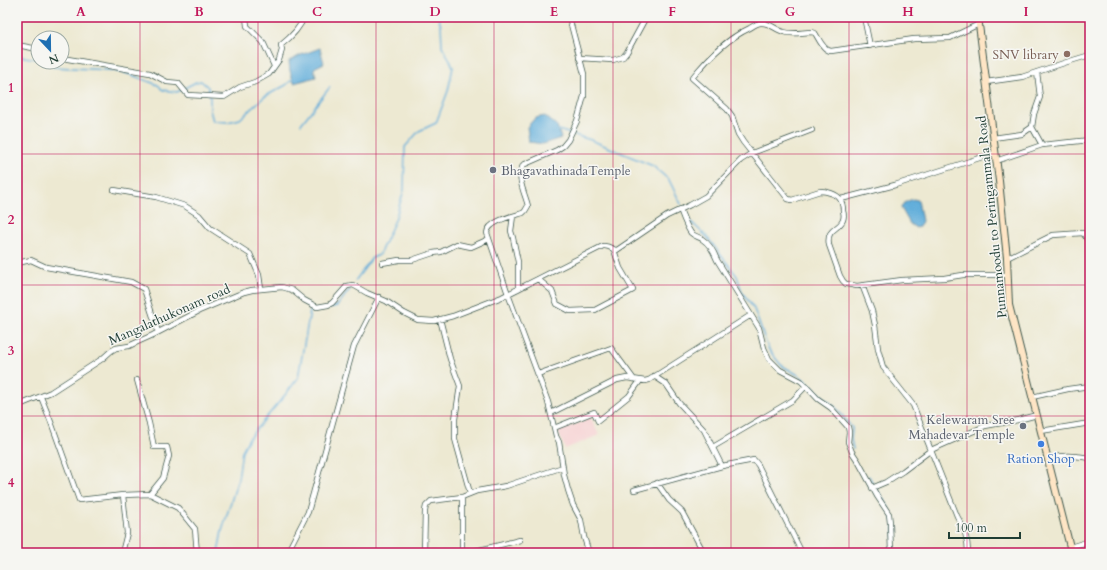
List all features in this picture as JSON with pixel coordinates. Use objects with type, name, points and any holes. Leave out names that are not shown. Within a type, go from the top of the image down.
[{"type":"main road","name":"Punnamoodu to Peringammala Road","points":[[978,17],[1007,258],[1009,306],[1071,550]]},
{"type":"street","points":[[246,17],[247,26],[263,42],[274,66]]},
{"type":"street","points":[[70,59],[150,73],[167,82],[178,83],[188,95],[224,97],[240,87],[255,82],[269,74],[279,60],[282,50],[280,45],[294,32],[304,17]]},
{"type":"street","points":[[569,17],[584,74],[584,96],[577,121],[568,140],[563,146],[523,166],[520,176],[522,190],[528,206],[525,211],[513,218],[500,220],[489,227],[487,232],[551,412],[568,490],[573,505],[581,520],[584,538],[589,553]]},
{"type":"street","points":[[579,58],[613,60],[623,57],[646,17]]},
{"type":"street","points":[[760,17],[763,23]]},
{"type":"street","points":[[864,17],[870,46]]},
{"type":"street","points":[[979,24],[950,38],[914,39],[828,51],[812,32],[790,34],[763,23],[759,23],[725,43],[702,65],[692,78],[727,109],[732,116],[738,134],[789,200],[820,191],[837,196],[841,199],[844,215],[843,220],[831,232],[828,240],[843,281],[850,285],[857,286],[902,280],[1008,275]]},
{"type":"street","points":[[17,45],[30,47]]},
{"type":"street","points":[[986,82],[1022,77],[1090,55]]},
{"type":"street","points":[[1037,72],[1040,97],[1034,114],[1032,127],[1042,145]]},
{"type":"street","points":[[993,138],[1022,134],[1032,127]]},
{"type":"street","points":[[538,279],[552,292],[558,304],[570,310],[595,310],[633,290],[620,268],[614,250],[617,250],[667,216],[706,196],[741,160],[752,153],[812,130]]},
{"type":"street","points":[[996,161],[1042,145],[1090,140]]},
{"type":"street","points":[[841,199],[895,185],[995,153]]},
{"type":"street","points":[[114,190],[156,196],[185,206],[199,215],[210,228],[250,254],[259,274],[261,289]]},
{"type":"street","points":[[680,209],[693,235],[708,244],[714,252],[717,260],[759,328],[764,348],[769,359],[780,370],[801,381],[818,399],[831,408],[848,427],[848,442],[852,452],[872,488],[889,514],[891,553]]},
{"type":"street","points":[[513,218],[511,231],[518,262],[518,289]]},
{"type":"street","points":[[1007,258],[1053,235],[1083,233],[1090,243]]},
{"type":"street","points":[[382,263],[399,260],[412,260],[440,252],[457,244],[471,247],[489,239]]},
{"type":"street","name":"Mangalathukonam road","points":[[17,406],[41,397],[72,380],[116,348],[129,346],[199,311],[244,292],[282,287],[292,290],[304,300],[317,306],[332,303],[347,286],[353,285],[379,297],[418,320],[434,320],[453,316],[508,294],[603,246],[608,246],[614,250]]},
{"type":"street","points":[[17,263],[31,260],[46,267],[131,282],[144,289],[158,332]]},
{"type":"street","points":[[862,285],[876,325],[878,349],[883,367],[912,404],[957,516],[962,523],[968,553]]},
{"type":"street","points":[[289,553],[289,548],[308,512],[354,346],[379,297]]},
{"type":"street","points":[[551,412],[617,380],[633,378],[640,381],[645,381],[751,315]]},
{"type":"street","points":[[440,319],[450,358],[460,386],[455,419],[455,438],[470,494]]},
{"type":"street","points":[[538,374],[611,348],[633,378]]},
{"type":"street","points":[[654,376],[666,384],[679,403],[704,430],[722,466]]},
{"type":"street","points":[[138,380],[154,447],[167,447],[168,456],[163,478],[150,494]]},
{"type":"street","points":[[554,428],[594,412],[598,421],[629,396],[640,381]]},
{"type":"street","points":[[713,448],[793,400],[806,386]]},
{"type":"street","points":[[1032,397],[1090,386]]},
{"type":"street","points":[[41,397],[52,422],[79,500],[123,495],[150,494],[178,508],[195,529],[197,553]]},
{"type":"street","points":[[872,488],[886,482],[931,450],[985,426],[1037,415]]},
{"type":"street","points":[[1041,431],[1090,423]]},
{"type":"street","points":[[1048,459],[1058,456],[1079,456],[1090,458]]},
{"type":"street","points":[[634,490],[722,466],[754,460],[802,553]]},
{"type":"street","points":[[424,553],[425,511],[426,506],[431,501],[506,486],[562,467]]},
{"type":"street","points":[[657,483],[669,500],[682,512],[704,553]]},
{"type":"street","points":[[122,553],[127,534],[123,495]]},
{"type":"street","points":[[462,496],[462,553]]},
{"type":"street","points":[[467,553],[520,540]]},
{"type":"street","points":[[1071,550],[1090,541]]},
{"type":"shaded area","points":[[590,416],[599,435],[565,449],[558,431],[585,421],[584,419]]},
{"type":"water","points":[[320,48],[324,63],[314,68],[316,77],[294,83],[290,71],[289,61]]},
{"type":"water","points":[[545,116],[557,126],[561,138],[543,144],[529,142],[527,127],[535,118]]},
{"type":"water","points":[[913,199],[918,200],[922,221],[919,227],[916,228],[910,224],[901,208],[904,203]]},
{"type":"waterway","points":[[355,281],[372,258],[379,255],[395,220],[404,190],[405,147],[419,131],[436,123],[448,91],[453,67],[442,46],[441,25],[438,17]]},
{"type":"waterway","points":[[17,56],[30,58]]},
{"type":"waterway","points":[[70,68],[109,70],[129,74],[158,85],[163,90],[177,92],[201,81],[208,87],[210,110],[213,121],[228,122],[240,119],[264,97],[286,85],[294,78]]},
{"type":"waterway","points":[[301,124],[330,87]]},
{"type":"waterway","points":[[558,130],[591,140],[653,166],[669,180],[681,204]]},
{"type":"waterway","points":[[685,211],[688,219],[707,237],[737,276],[742,292],[754,309],[769,350],[781,365],[800,376],[837,409],[852,428],[851,440],[853,449]]},
{"type":"waterway","points":[[218,553],[222,531],[238,479],[242,451],[249,438],[298,378],[310,311],[337,306],[350,289]]},
{"type":"waterway","points":[[869,476],[873,483]]},
{"type":"waterway","points":[[877,490],[888,506],[890,512]]},
{"type":"waterway","points":[[891,515],[894,523],[894,553]]},
{"type":"place","name":"SNV library","points":[[1067,54]]},
{"type":"place","name":"BhagavathinadaTemple","points":[[493,170]]},
{"type":"place","name":"Kelewaram Sree Mahadevar Temple","points":[[1023,426]]},
{"type":"place","name":"Ration Shop","points":[[1041,444]]}]
